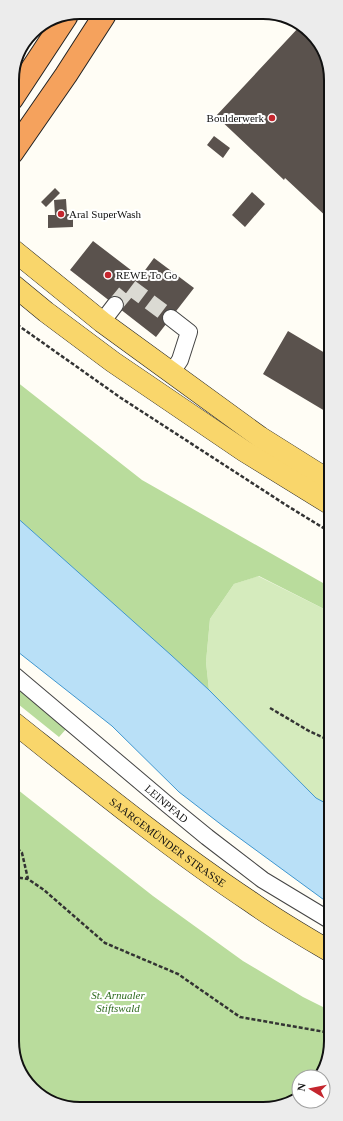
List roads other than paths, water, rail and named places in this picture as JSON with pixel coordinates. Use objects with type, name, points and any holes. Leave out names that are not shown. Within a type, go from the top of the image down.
[{"type":"highway","points":[[19,143],[66,75],[102,19]]},
{"type":"highway","points":[[19,88],[63,21]]},
{"type":"main road","points":[[19,255],[102,322],[260,437],[324,477]]},
{"type":"main road","points":[[19,290],[52,317],[113,362],[244,451],[324,500]]},
{"type":"main road","name":"SAARGEMÜNDER STRASSE","points":[[19,727],[103,794],[178,851],[252,903],[324,948]]},
{"type":"lane","points":[[102,322],[115,305]]},
{"type":"lane","points":[[171,318],[189,332],[180,360],[172,372]]},
{"type":"lane","name":"LEINPFAD","points":[[19,679],[168,805],[263,880],[324,917]]},
{"type":"water","points":[[19,519],[209,690],[316,798],[324,802],[324,900],[179,792],[112,726],[19,653]]},
{"type":"tunnel","points":[[115,305],[130,287],[171,318]]},
{"type":"place","name":"Boulderwerk","points":[[272,118]]},
{"type":"place","name":"Aral SuperWash","points":[[61,214]]},
{"type":"place","name":"REWE To Go","points":[[108,275]]},
{"type":"park label","name":"St. Arnualer Stiftswald","points":[[118,1001]]}]
